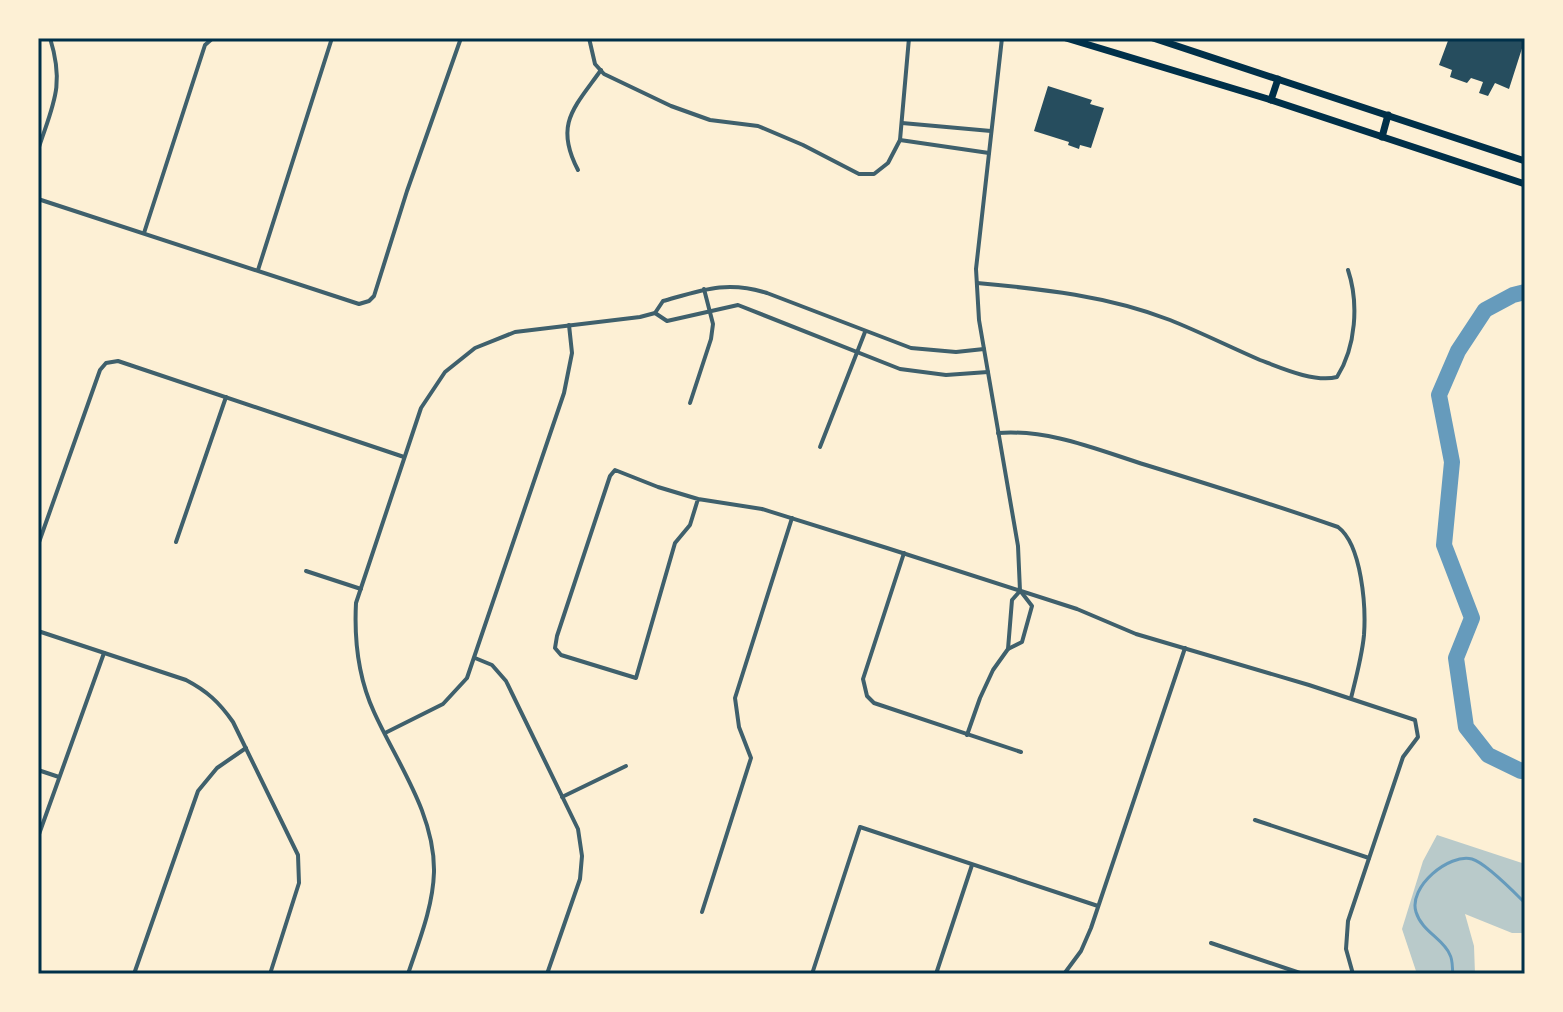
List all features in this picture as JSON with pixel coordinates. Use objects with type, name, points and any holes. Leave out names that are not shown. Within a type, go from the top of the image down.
[{"type":"main road","points":[[1066,38],[1271,100],[1525,184]]},
{"type":"main road","points":[[1153,38],[1525,161]]},
{"type":"main road","points":[[1271,100],[1278,79]]},
{"type":"main road","points":[[1382,137],[1388,115]]},
{"type":"street","points":[[38,150],[57,91],[58,63],[50,38]]},
{"type":"street","points":[[144,233],[205,45],[213,38]]},
{"type":"street","points":[[258,270],[332,38]]},
{"type":"street","points":[[38,199],[359,304],[369,301],[374,296],[461,38]]},
{"type":"street","points":[[589,38],[595,64],[601,70],[684,111],[710,120],[758,126],[859,174],[874,174],[888,163],[900,140],[909,38]]},
{"type":"street","points":[[967,736],[993,670],[1008,649],[1022,642],[1032,610],[1020,591],[1018,546],[984,349],[977,283],[976,254],[1002,38]]},
{"type":"street","points":[[578,170],[567,150],[566,128],[577,104],[601,70]]},
{"type":"street","points":[[902,123],[991,131]]},
{"type":"street","points":[[900,140],[989,153]]},
{"type":"street","points":[[977,283],[1078,294],[1135,309],[1272,364],[1326,380],[1337,377],[1343,367],[1353,323],[1354,288],[1348,270]]},
{"type":"street","points":[[655,313],[663,301],[704,289],[745,286],[911,348],[956,352],[984,349]]},
{"type":"street","points":[[690,403],[713,324],[704,289]]},
{"type":"street","points":[[408,974],[429,907],[434,873],[429,831],[416,796],[373,710],[357,654],[356,603],[404,457],[429,393],[457,361],[491,340],[515,332],[655,313],[667,321],[738,305],[900,369],[946,375],[988,372]]},
{"type":"street","points":[[385,733],[443,704],[461,686],[475,658],[564,393],[572,353],[569,325]]},
{"type":"street","points":[[820,447],[865,332]]},
{"type":"street","points":[[38,545],[100,370],[106,363],[118,361],[404,457]]},
{"type":"street","points":[[176,542],[226,397]]},
{"type":"street","points":[[998,433],[1020,431],[1056,436],[1338,527],[1354,545],[1364,628],[1351,699]]},
{"type":"street","points":[[698,499],[690,525],[675,543],[636,678],[561,655],[555,648],[557,636],[610,476],[615,470],[698,499],[762,509],[792,518],[1077,609],[1136,634],[1415,720],[1418,737],[1403,757],[1346,937],[1353,974]]},
{"type":"street","points":[[702,912],[751,758],[737,719],[735,698],[792,518]]},
{"type":"street","points":[[904,553],[863,679],[864,688],[874,703],[1021,752]]},
{"type":"street","points":[[306,571],[361,589]]},
{"type":"street","points":[[1008,649],[1012,600],[1020,591]]},
{"type":"street","points":[[38,631],[172,675],[206,691],[226,712],[298,855],[300,873],[294,903],[270,974]]},
{"type":"street","points":[[1064,974],[1081,951],[1098,906],[1185,648]]},
{"type":"street","points":[[38,837],[104,653]]},
{"type":"street","points":[[475,658],[492,665],[506,681],[578,829],[582,856],[580,879],[547,974]]},
{"type":"street","points":[[134,974],[198,791],[217,768],[246,748]]},
{"type":"street","points":[[562,797],[626,766]]},
{"type":"street","points":[[38,770],[59,777]]},
{"type":"street","points":[[1255,820],[1369,858]]},
{"type":"street","points":[[812,974],[860,827],[1098,906]]},
{"type":"street","points":[[936,974],[972,865]]},
{"type":"street","points":[[1211,943],[1303,974]]},
{"type":"shaded area","points":[[1437,835],[1525,864],[1525,933],[1512,933],[1465,914],[1474,946],[1475,974],[1417,974],[1402,929],[1423,861]]},
{"type":"building","points":[[1449,38],[1525,39],[1509,89],[1495,83],[1488,96],[1479,93],[1483,82],[1471,78],[1467,83],[1450,77],[1452,70],[1439,65]]},
{"type":"building","points":[[1048,86],[1092,100],[1090,104],[1104,108],[1091,148],[1080,145],[1079,149],[1068,145],[1069,142],[1034,131]]},
{"type":"waterway","points":[[1525,292],[1485,310],[1458,351],[1439,395],[1452,462],[1444,545],[1472,618],[1456,658],[1466,727],[1488,755],[1521,771],[1525,770]]},
{"type":"waterway","points":[[1453,974],[1452,959],[1447,949],[1423,925],[1416,912],[1418,892],[1432,874],[1452,861],[1472,859],[1492,872],[1525,903]]}]
